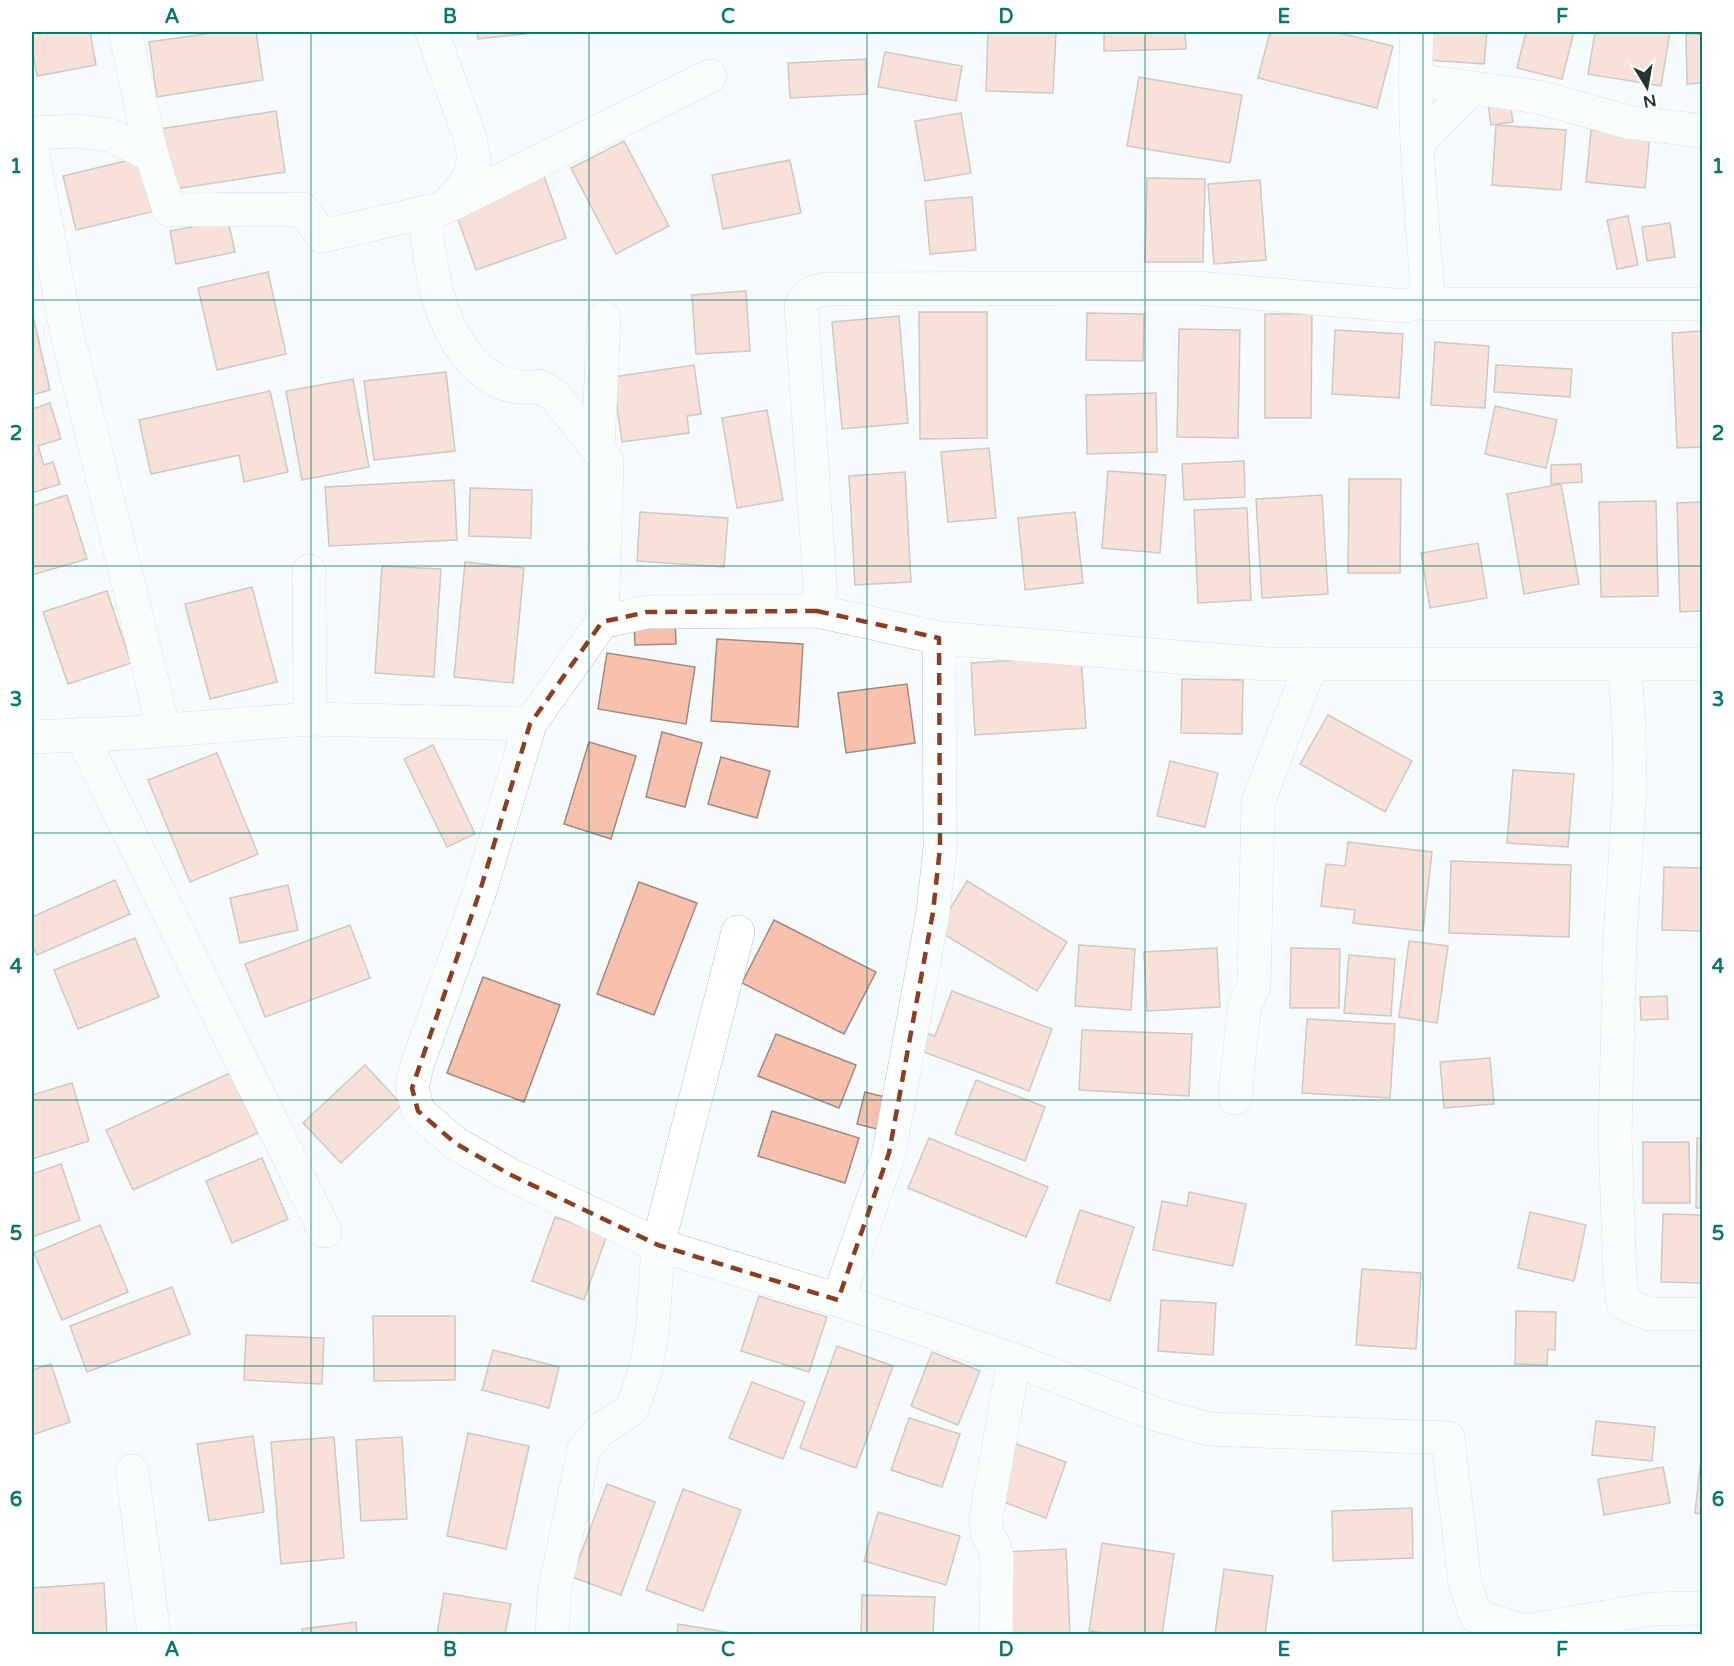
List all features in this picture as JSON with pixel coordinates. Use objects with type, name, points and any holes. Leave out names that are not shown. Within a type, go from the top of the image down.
[{"type":"street","points":[[125,32],[152,156],[169,210],[302,209],[322,236],[434,210],[710,76]]},
{"type":"street","points":[[432,32],[470,138],[474,159],[469,179],[434,210],[436,290],[454,339],[470,361],[489,376],[510,387],[539,386],[555,396],[607,461],[602,622],[530,724],[480,891],[417,1065],[412,1088],[418,1111],[455,1143],[509,1174],[658,1245],[838,1300],[1014,1360],[1158,1415],[1209,1428],[1448,1438],[1465,1584],[1476,1625],[1524,1631],[1652,1622],[1702,1608]]},
{"type":"street","points":[[1417,32],[1415,80],[1426,286],[1424,301]]},
{"type":"street","points":[[1415,80],[1538,97],[1628,122],[1702,131]]},
{"type":"street","points":[[1417,144],[1472,88]]},
{"type":"street","points":[[110,135],[140,99]]},
{"type":"street","points":[[32,132],[77,131],[110,135],[152,156]]},
{"type":"street","points":[[32,150],[66,329],[164,730]]},
{"type":"street","points":[[818,610],[820,585],[801,305],[803,299],[813,291],[827,289],[1196,288],[1406,306],[1424,301],[1439,304],[1702,304]]},
{"type":"street","points":[[598,447],[604,318]]},
{"type":"street","points":[[309,571],[310,719]]},
{"type":"street","points":[[602,622],[647,612],[818,610],[939,638],[1268,664],[1702,664]]},
{"type":"street","points":[[838,1300],[889,1153],[933,912],[940,848],[939,638]]},
{"type":"street","points":[[1235,1098],[1244,1008],[1254,985],[1257,802],[1311,664]]},
{"type":"street","points":[[1625,665],[1630,787],[1620,938],[1615,1136],[1620,1280],[1623,1303],[1649,1314],[1702,1314]]},
{"type":"street","points":[[32,736],[164,730],[310,719],[530,724]]},
{"type":"street","points":[[81,734],[325,1231]]},
{"type":"street","points":[[552,1635],[555,1594],[584,1450],[600,1430],[632,1409],[646,1368],[654,1326],[658,1245],[738,932]]},
{"type":"street","points":[[996,1635],[997,1558],[994,1545],[987,1534],[986,1518],[1014,1360]]},
{"type":"street","points":[[132,1471],[154,1635]]},
{"type":"highlighted area","points":[[817,611],[939,638],[940,848],[933,912],[889,1153],[838,1300],[658,1245],[509,1174],[455,1143],[418,1111],[412,1088],[480,891],[530,724],[602,622],[647,612]]},
{"type":"building","points":[[32,32],[90,32],[96,65],[37,76]]},
{"type":"building","points":[[219,32],[256,32],[263,80],[157,97],[149,42]]},
{"type":"building","points":[[477,32],[543,32],[478,39]]},
{"type":"building","points":[[988,32],[1056,32],[1053,93],[986,91]]},
{"type":"building","points":[[1104,32],[1185,32],[1186,49],[1104,51]]},
{"type":"building","points":[[1270,32],[1335,32],[1393,46],[1377,108],[1258,78]]},
{"type":"building","points":[[1429,32],[1487,32],[1484,64],[1427,60]]},
{"type":"building","points":[[1526,32],[1574,32],[1562,79],[1517,68]]},
{"type":"building","points":[[1595,32],[1670,32],[1661,86],[1588,74]]},
{"type":"building","points":[[1686,34],[1702,34],[1702,83],[1687,84]]},
{"type":"building","points":[[885,52],[962,66],[956,101],[878,87]]},
{"type":"building","points":[[866,59],[867,94],[790,98],[788,63]]},
{"type":"building","points":[[1139,77],[1242,95],[1230,163],[1127,146]]},
{"type":"building","points":[[1510,102],[1513,122],[1491,125],[1488,105]]},
{"type":"building","points":[[276,111],[285,172],[169,190],[160,129]]},
{"type":"building","points":[[961,113],[971,173],[925,181],[915,121]]},
{"type":"building","points":[[1496,125],[1566,130],[1561,190],[1492,185]]},
{"type":"building","points":[[1591,130],[1650,136],[1645,188],[1586,182]]},
{"type":"building","points":[[624,141],[669,226],[616,254],[571,168]]},
{"type":"building","points":[[146,156],[159,210],[76,230],[63,176]]},
{"type":"building","points":[[790,160],[801,213],[723,229],[712,175]]},
{"type":"building","points":[[544,176],[566,238],[476,270],[454,208]]},
{"type":"building","points":[[1147,178],[1205,179],[1203,262],[1145,262]]},
{"type":"building","points":[[1260,180],[1266,260],[1214,264],[1208,184]]},
{"type":"building","points":[[972,197],[976,250],[930,254],[925,201]]},
{"type":"building","points":[[1628,216],[1638,265],[1617,269],[1607,220]]},
{"type":"building","points":[[228,220],[235,252],[176,264],[170,231]]},
{"type":"building","points":[[1670,223],[1675,257],[1647,261],[1642,227]]},
{"type":"building","points":[[268,272],[286,354],[217,370],[198,288]]},
{"type":"building","points":[[746,291],[750,351],[696,354],[692,295]]},
{"type":"building","points":[[919,312],[987,312],[987,438],[920,439]]},
{"type":"building","points":[[1087,313],[1144,314],[1143,361],[1086,360]]},
{"type":"building","points":[[1265,314],[1312,314],[1311,418],[1265,418]]},
{"type":"building","points":[[899,316],[908,423],[842,429],[832,322]]},
{"type":"building","points":[[32,317],[50,390],[32,395]]},
{"type":"building","points":[[1179,329],[1240,330],[1238,438],[1177,437]]},
{"type":"building","points":[[1335,330],[1403,334],[1399,398],[1332,394]]},
{"type":"building","points":[[1702,331],[1702,447],[1677,448],[1672,333]]},
{"type":"building","points":[[1435,342],[1489,346],[1485,408],[1431,405]]},
{"type":"building","points":[[694,365],[701,414],[687,416],[689,433],[622,442],[613,377]]},
{"type":"building","points":[[1496,365],[1572,369],[1570,397],[1494,392]]},
{"type":"building","points":[[446,372],[455,451],[374,460],[364,381]]},
{"type":"building","points":[[353,379],[369,467],[302,480],[286,391]]},
{"type":"building","points":[[270,391],[288,472],[244,482],[239,455],[151,474],[139,420]]},
{"type":"building","points":[[1156,393],[1157,452],[1087,454],[1086,395]]},
{"type":"building","points":[[50,403],[61,439],[38,446],[44,465],[53,462],[60,484],[32,493],[32,409]]},
{"type":"building","points":[[1495,406],[1557,420],[1546,468],[1485,454]]},
{"type":"building","points":[[767,410],[783,500],[737,508],[722,418]]},
{"type":"building","points":[[989,448],[996,518],[948,522],[941,452]]},
{"type":"building","points":[[1244,461],[1245,497],[1184,500],[1182,464]]},
{"type":"building","points":[[1581,464],[1582,482],[1551,484],[1551,465]]},
{"type":"building","points":[[1108,471],[1166,475],[1160,553],[1102,548]]},
{"type":"building","points":[[905,472],[911,582],[855,585],[849,476]]},
{"type":"building","points":[[1349,479],[1401,479],[1400,573],[1348,573]]},
{"type":"building","points":[[454,480],[457,540],[329,546],[325,487]]},
{"type":"building","points":[[1561,484],[1579,584],[1524,594],[1507,494]]},
{"type":"building","points":[[470,488],[532,490],[531,538],[469,536]]},
{"type":"building","points":[[67,495],[87,559],[32,575],[32,506]]},
{"type":"building","points":[[1322,495],[1328,594],[1262,598],[1256,499]]},
{"type":"building","points":[[1656,501],[1658,596],[1601,597],[1599,502]]},
{"type":"building","points":[[1702,502],[1702,611],[1680,612],[1677,503]]},
{"type":"building","points":[[1247,508],[1251,600],[1198,603],[1194,510]]},
{"type":"building","points":[[640,512],[728,518],[724,567],[637,561]]},
{"type":"building","points":[[1075,512],[1083,583],[1025,590],[1018,518]]},
{"type":"building","points":[[1478,543],[1487,598],[1430,608],[1421,553]]},
{"type":"building","points":[[465,562],[524,568],[513,683],[454,677]]},
{"type":"building","points":[[382,566],[441,569],[434,677],[375,673]]},
{"type":"building","points":[[252,587],[277,682],[210,699],[185,604]]},
{"type":"building","points":[[107,591],[131,663],[68,684],[43,612]]},
{"type":"building","points":[[675,618],[676,644],[635,645],[634,620]]},
{"type":"building","points":[[717,639],[803,644],[798,727],[711,721]]},
{"type":"building","points":[[607,653],[695,667],[686,724],[598,709]]},
{"type":"building","points":[[1081,656],[1086,728],[975,735],[971,663]]},
{"type":"building","points":[[1182,679],[1243,680],[1242,734],[1181,733]]},
{"type":"building","points":[[907,684],[915,743],[846,753],[838,693]]},
{"type":"building","points":[[1328,715],[1412,761],[1385,812],[1300,764]]},
{"type":"building","points":[[662,732],[702,743],[685,807],[646,797]]},
{"type":"building","points":[[589,742],[636,756],[611,839],[564,824]]},
{"type":"building","points":[[433,745],[475,834],[447,847],[404,759]]},
{"type":"building","points":[[217,753],[258,854],[190,882],[148,780]]},
{"type":"building","points":[[721,757],[770,771],[757,818],[708,804]]},
{"type":"building","points":[[1170,761],[1218,773],[1205,827],[1157,816]]},
{"type":"building","points":[[1513,770],[1574,774],[1568,847],[1507,843]]},
{"type":"building","points":[[1348,842],[1432,852],[1423,931],[1353,923],[1355,910],[1321,906],[1326,864],[1345,866]]},
{"type":"building","points":[[1451,861],[1571,865],[1569,937],[1449,933]]},
{"type":"building","points":[[1664,867],[1702,868],[1702,931],[1662,930]]},
{"type":"building","points":[[115,880],[130,914],[37,955],[32,944],[32,917]]},
{"type":"building","points":[[967,881],[1067,942],[1037,991],[937,930]]},
{"type":"building","points":[[639,882],[697,903],[654,1015],[597,994]]},
{"type":"building","points":[[288,885],[298,930],[240,943],[230,898]]},
{"type":"building","points":[[774,920],[876,972],[844,1034],[742,983]]},
{"type":"building","points":[[350,925],[370,978],[265,1017],[245,964]]},
{"type":"building","points":[[135,938],[159,997],[78,1029],[54,970]]},
{"type":"building","points":[[1409,941],[1448,946],[1437,1023],[1399,1017]]},
{"type":"building","points":[[1079,945],[1135,949],[1131,1010],[1075,1006]]},
{"type":"building","points":[[1217,948],[1220,1007],[1147,1011],[1144,952]]},
{"type":"building","points":[[1291,948],[1340,949],[1339,1008],[1290,1008]]},
{"type":"building","points":[[1349,955],[1395,959],[1391,1016],[1344,1013]]},
{"type":"building","points":[[483,977],[560,1005],[524,1102],[447,1073]]},
{"type":"building","points":[[952,991],[1052,1029],[1029,1091],[916,1049],[923,1032],[935,1036]]},
{"type":"building","points":[[1667,996],[1668,1019],[1641,1020],[1640,997]]},
{"type":"building","points":[[1307,1019],[1395,1024],[1390,1098],[1302,1093]]},
{"type":"building","points":[[1082,1030],[1192,1034],[1189,1096],[1079,1090]]},
{"type":"building","points":[[776,1034],[856,1065],[839,1108],[758,1076]]},
{"type":"building","points":[[1490,1058],[1494,1104],[1444,1108],[1440,1062]]},
{"type":"building","points":[[365,1065],[402,1105],[341,1163],[303,1123]]},
{"type":"building","points":[[230,1073],[258,1133],[133,1190],[106,1130]]},
{"type":"building","points":[[976,1080],[1045,1107],[1025,1161],[955,1134]]},
{"type":"building","points":[[72,1083],[89,1141],[32,1159],[32,1095]]},
{"type":"building","points":[[865,1092],[889,1098],[881,1130],[857,1124]]},
{"type":"building","points":[[772,1111],[859,1138],[845,1183],[758,1156]]},
{"type":"building","points":[[929,1138],[1048,1187],[1026,1237],[908,1188]]},
{"type":"building","points":[[1697,1138],[1702,1138],[1702,1208],[1696,1208]]},
{"type":"building","points":[[1643,1142],[1689,1142],[1690,1203],[1643,1203]]},
{"type":"building","points":[[262,1158],[288,1219],[232,1243],[206,1181]]},
{"type":"building","points":[[61,1164],[80,1220],[32,1237],[32,1174]]},
{"type":"building","points":[[1189,1192],[1246,1204],[1233,1266],[1153,1250],[1162,1201],[1187,1206]]},
{"type":"building","points":[[1080,1210],[1134,1227],[1110,1301],[1056,1283]]},
{"type":"building","points":[[1530,1212],[1586,1225],[1574,1281],[1518,1268]]},
{"type":"building","points":[[1663,1214],[1702,1215],[1702,1283],[1661,1282]]},
{"type":"building","points":[[555,1217],[607,1235],[584,1300],[532,1281]]},
{"type":"building","points":[[100,1225],[128,1292],[62,1320],[34,1253]]},
{"type":"building","points":[[1362,1269],[1421,1273],[1416,1349],[1356,1345]]},
{"type":"building","points":[[172,1287],[190,1334],[87,1372],[70,1326]]},
{"type":"building","points":[[759,1296],[827,1317],[809,1372],[741,1351]]},
{"type":"building","points":[[1161,1300],[1216,1303],[1213,1355],[1158,1351]]},
{"type":"building","points":[[1516,1311],[1556,1312],[1555,1350],[1548,1349],[1547,1365],[1515,1364]]},
{"type":"building","points":[[373,1316],[455,1316],[455,1380],[374,1381]]},
{"type":"building","points":[[246,1335],[324,1338],[322,1384],[244,1380]]},
{"type":"building","points":[[837,1346],[893,1366],[856,1468],[800,1448]]},
{"type":"building","points":[[493,1350],[559,1367],[549,1408],[482,1390]]},
{"type":"building","points":[[932,1352],[980,1371],[958,1425],[911,1406]]},
{"type":"building","points":[[51,1364],[70,1422],[32,1435],[32,1370]]},
{"type":"building","points":[[752,1382],[805,1402],[783,1459],[729,1438]]},
{"type":"building","points":[[909,1418],[960,1434],[942,1487],[891,1470]]},
{"type":"building","points":[[1596,1421],[1655,1427],[1652,1461],[1592,1455]]},
{"type":"building","points":[[468,1433],[529,1446],[506,1549],[447,1536]]},
{"type":"building","points":[[253,1436],[264,1512],[209,1521],[197,1444]]},
{"type":"building","points":[[334,1437],[344,1558],[281,1564],[271,1442]]},
{"type":"building","points":[[402,1437],[407,1519],[361,1521],[356,1440]]},
{"type":"building","points":[[1014,1443],[1066,1462],[1046,1518],[993,1498]]},
{"type":"building","points":[[1702,1449],[1702,1514],[1695,1513]]},
{"type":"building","points":[[1663,1467],[1670,1503],[1604,1515],[1598,1479]]},
{"type":"building","points":[[607,1484],[655,1502],[621,1595],[572,1577]]},
{"type":"building","points":[[683,1489],[741,1510],[703,1611],[646,1590]]},
{"type":"building","points":[[1412,1508],[1413,1558],[1333,1561],[1332,1511]]},
{"type":"building","points":[[878,1512],[960,1536],[946,1585],[864,1561]]},
{"type":"building","points":[[1102,1543],[1174,1554],[1162,1634],[1114,1634],[1089,1631]]},
{"type":"building","points":[[1066,1549],[1070,1634],[1006,1634],[1003,1552]]},
{"type":"building","points":[[1224,1569],[1273,1576],[1265,1634],[1215,1634]]},
{"type":"building","points":[[104,1583],[107,1634],[32,1634],[32,1588]]},
{"type":"building","points":[[444,1593],[511,1604],[505,1634],[437,1634]]},
{"type":"building","points":[[862,1595],[935,1597],[933,1634],[861,1634]]},
{"type":"building","points":[[356,1622],[357,1634],[303,1634],[302,1629]]},
{"type":"building","points":[[678,1624],[738,1634],[677,1634]]}]
